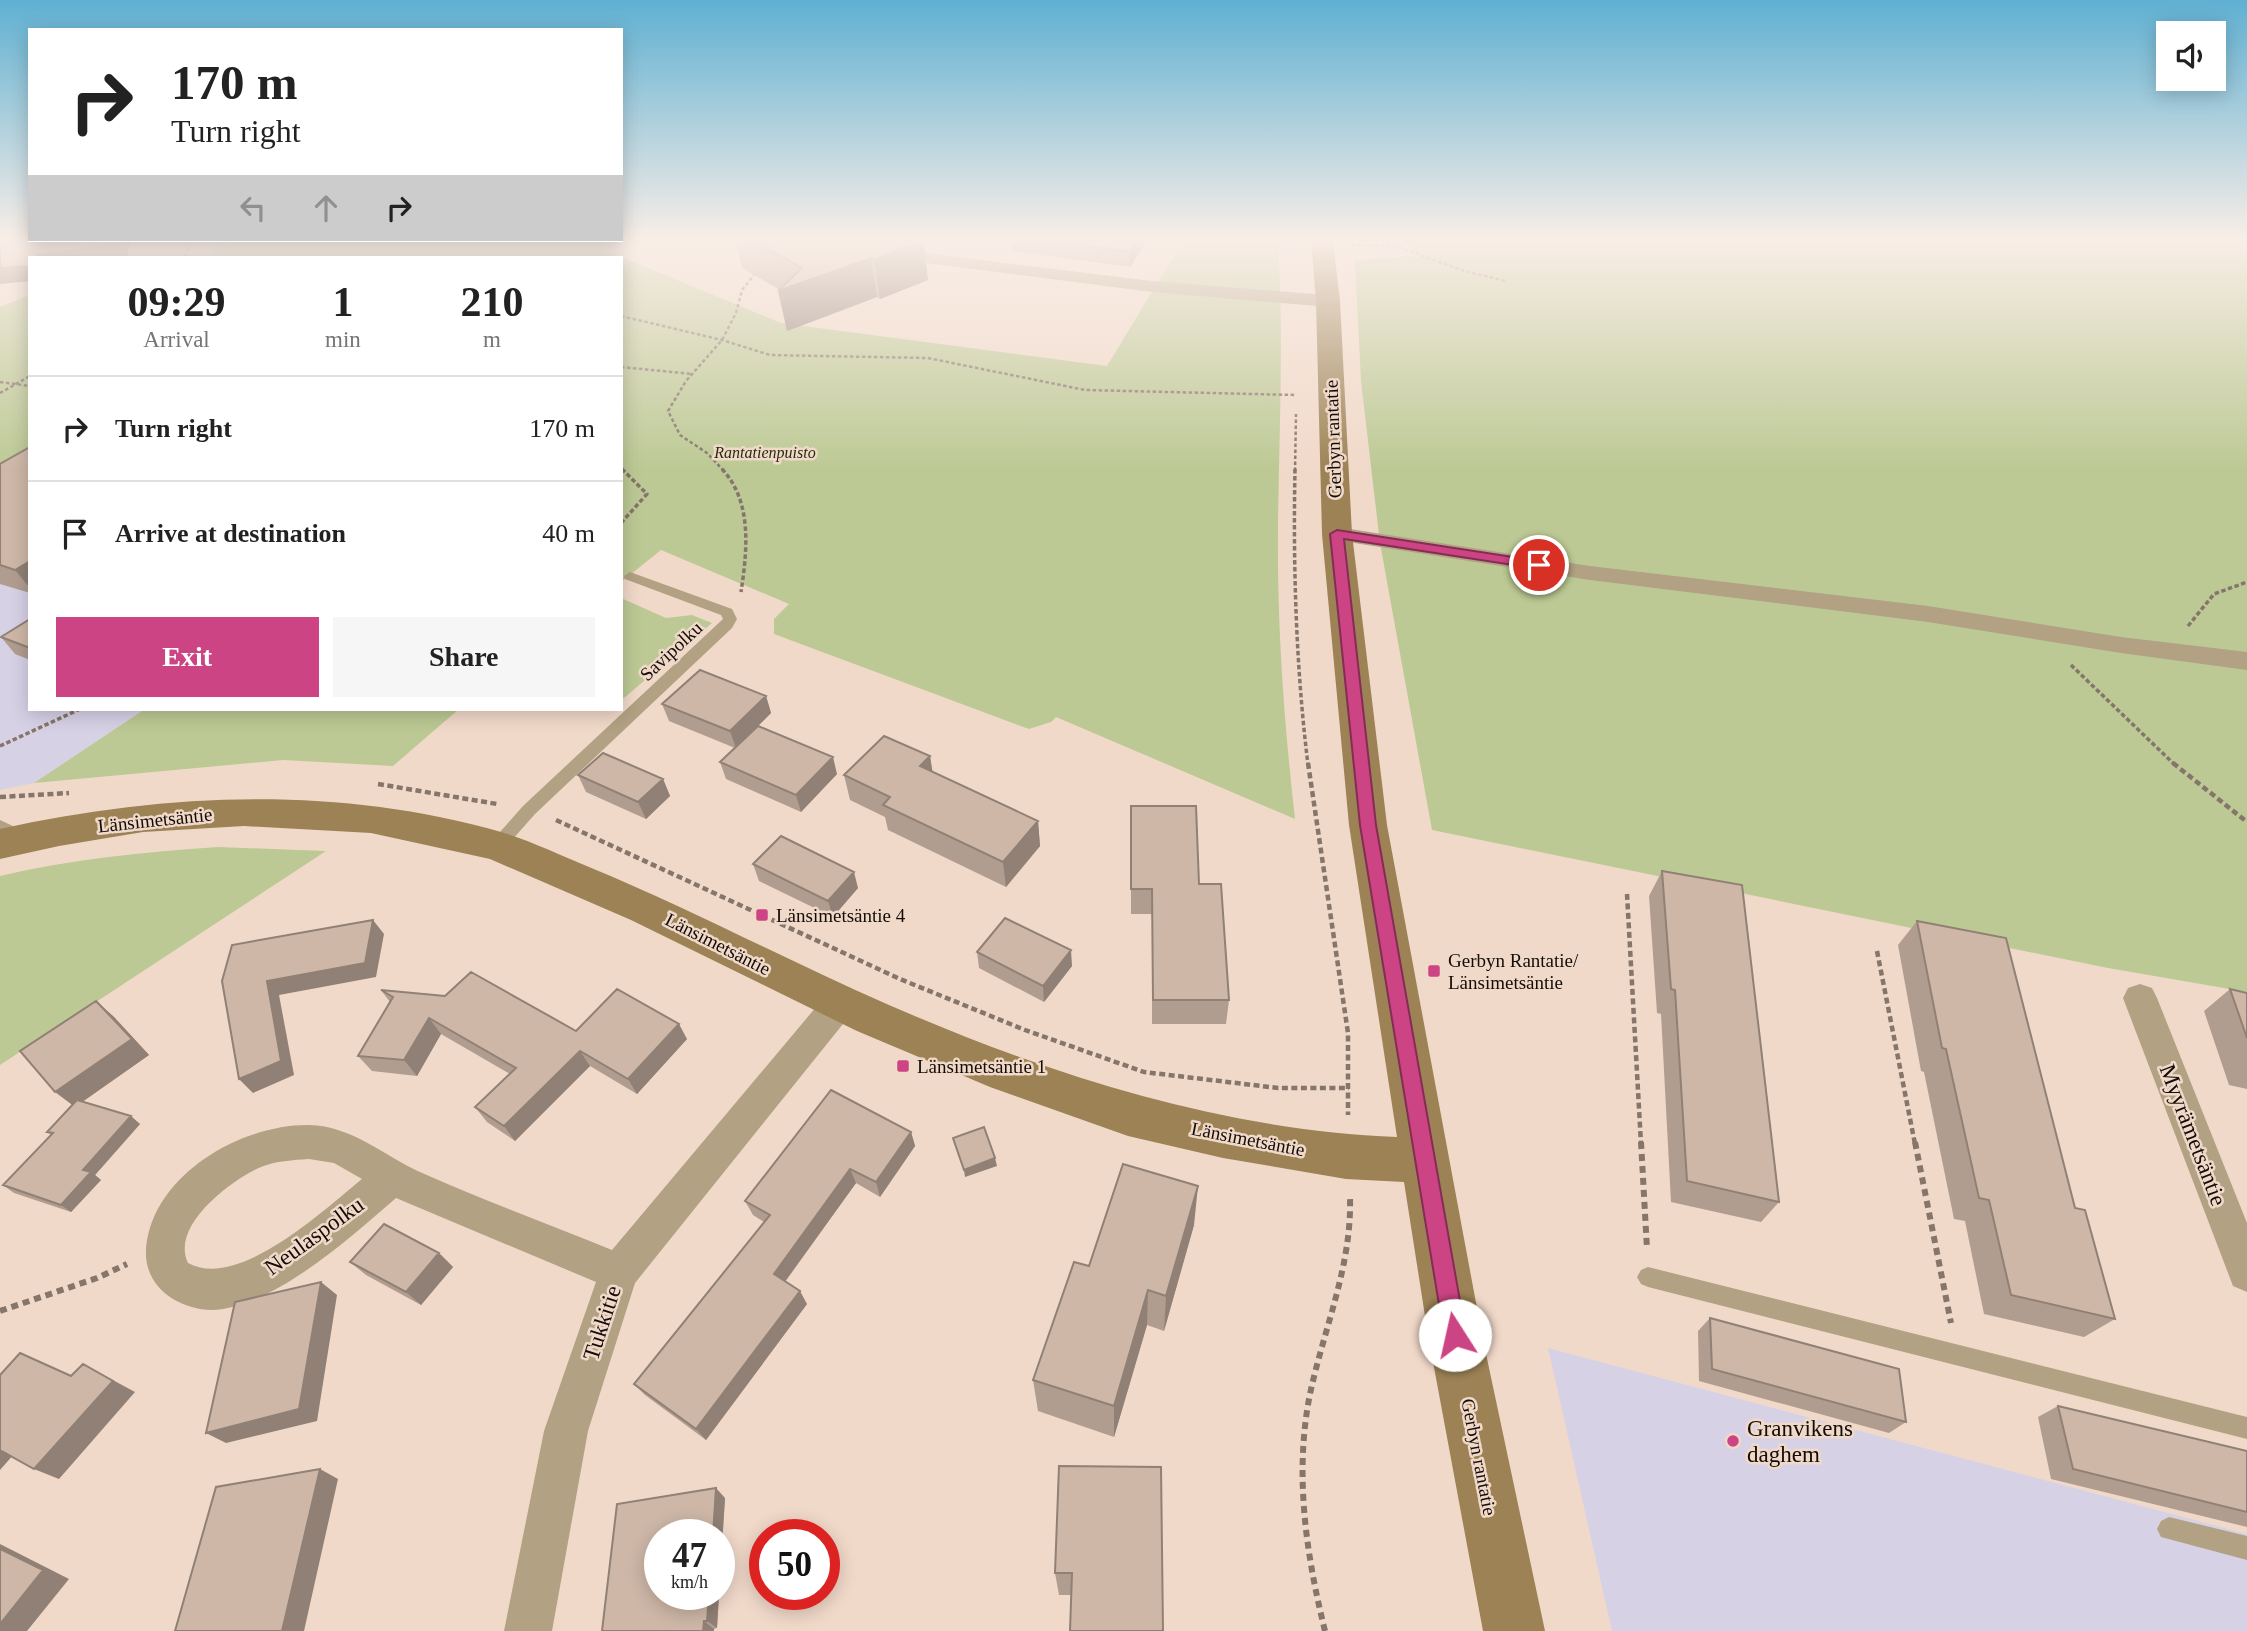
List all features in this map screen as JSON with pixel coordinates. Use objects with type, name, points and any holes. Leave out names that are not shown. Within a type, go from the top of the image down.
[{"type":"main road","name":"Gerbyn rantatie","points":[[1329,317],[1337,534],[1368,825],[1424,1160],[1514,1631]]},
{"type":"main road","name":"Länsimetsäntie","points":[[8,836],[143,818],[244,812],[371,819],[497,846],[646,908],[839,1004],[1006,1073],[1128,1115],[1223,1136],[1346,1157],[1424,1160]]},
{"type":"street","points":[[1337,534],[1590,573],[1928,614],[2247,661]]},
{"type":"street","name":"Myyrämetsäntie","points":[[2140,998],[2247,1272]]},
{"type":"street","name":"Tukkitie","points":[[528,1631],[566,1431],[619,1272],[839,1004]]},
{"type":"street","points":[[165,1247],[176,1214],[209,1176],[250,1153],[298,1142],[333,1145],[393,1177],[619,1272]]},
{"type":"street","name":"Neulaspolku","points":[[165,1247],[170,1270],[175,1278],[195,1290],[221,1292],[260,1276],[301,1251],[393,1177]]},
{"type":"lane","name":"Savipolku","points":[[497,846],[529,810],[727,625],[730,619],[727,612],[630,576]]},
{"type":"lane","points":[[1648,1277],[2247,1428]]},
{"type":"lane","points":[[2169,1529],[2247,1548]]},
{"type":"path","points":[[626,317],[722,340],[770,355],[928,358],[1085,390],[1296,395]]},
{"type":"path","points":[[730,619],[743,586],[748,547],[741,505],[728,475],[707,453],[680,435],[668,411],[693,374],[722,340],[734,317]]},
{"type":"path","points":[[623,368],[693,374]]},
{"type":"path","points":[[0,393],[28,377]]},
{"type":"path","points":[[1296,381],[1294,531],[1301,710],[1348,1033],[1346,1157],[1352,1206],[1348,1247],[1306,1420],[1304,1509],[1315,1593],[1325,1631]]},
{"type":"path","points":[[0,382],[28,386]]},
{"type":"path","points":[[623,470],[647,494],[623,521]]},
{"type":"path","points":[[2168,649],[2214,594],[2247,582]]},
{"type":"path","points":[[2078,638],[2065,658],[2160,753],[2247,822]]},
{"type":"path","points":[[0,746],[76,711]]},
{"type":"path","points":[[1627,894],[1648,1277]]},
{"type":"path","points":[[1877,951],[1958,1355]]},
{"type":"path","points":[[0,1311],[97,1278],[165,1247]]},
{"type":"shaded area","points":[[28,400],[28,711],[142,711],[34,783],[0,790],[0,405]]},
{"type":"shaded area","name":"Granvikens daghem","points":[[1548,1348],[2247,1534],[2247,1631],[1612,1631]]},
{"type":"green space","points":[[0,317],[28,317],[28,457],[0,466]]},
{"type":"green space","name":"Rantatienpuisto","points":[[623,317],[767,317],[781,323],[1107,366],[1137,317],[1281,317],[1278,528],[1280,637],[1295,819],[1056,717],[1051,722],[1029,729],[774,634],[774,619],[789,604],[661,550],[623,580]]},
{"type":"green space","points":[[1358,317],[2247,317],[2247,992],[2108,968],[1432,830],[1380,543],[1361,381]]},
{"type":"green space","points":[[623,599],[666,618],[692,615],[712,623],[624,698]]},
{"type":"green space","points":[[142,711],[457,711],[393,766],[283,760],[34,783]]},
{"type":"green space","points":[[218,847],[326,851],[0,1065],[0,876],[108,857]]},
{"type":"building","points":[[28,448],[28,562],[15,570],[0,565],[0,464]]},
{"type":"building","points":[[28,620],[28,647],[1,637]]},
{"type":"building","points":[[700,670],[766,696],[730,731],[662,704]]},
{"type":"building","points":[[758,726],[833,757],[796,795],[720,762]]},
{"type":"building","points":[[884,736],[930,756],[920,766],[1038,821],[1003,862],[883,805],[890,797],[844,775]]},
{"type":"building","points":[[603,753],[663,779],[638,802],[578,775]]},
{"type":"building","points":[[1131,806],[1196,806],[1199,884],[1221,884],[1229,1000],[1153,1000],[1152,889],[1131,889]]},
{"type":"building","points":[[781,836],[854,872],[828,901],[753,864]]},
{"type":"building","points":[[1662,871],[1742,885],[1779,1202],[1687,1181],[1675,990],[1671,989]]},
{"type":"building","points":[[1005,918],[1071,950],[1043,986],[977,952]]},
{"type":"building","points":[[373,920],[365,963],[267,981],[281,1061],[239,1079],[222,981],[232,945]]},
{"type":"building","points":[[1917,921],[2006,938],[2075,1208],[2085,1210],[2115,1319],[2011,1295],[1989,1200],[1979,1198],[1946,1049],[1942,1048]]},
{"type":"building","points":[[471,972],[576,1031],[617,989],[679,1024],[628,1079],[580,1051],[504,1126],[475,1107],[516,1068],[429,1018],[404,1060],[358,1056],[393,997],[381,990],[445,996]]},
{"type":"building","points":[[2230,989],[2247,993],[2247,1038]]},
{"type":"building","points":[[96,1001],[132,1039],[55,1092],[20,1051]]},
{"type":"building","points":[[831,1090],[911,1132],[876,1182],[850,1169],[774,1274],[800,1291],[696,1429],[634,1384],[770,1215],[745,1201]]},
{"type":"building","points":[[77,1100],[131,1116],[83,1170],[91,1172],[61,1205],[3,1185],[53,1133],[47,1132]]},
{"type":"building","points":[[984,1127],[995,1158],[964,1170],[953,1138]]},
{"type":"building","points":[[1123,1164],[1198,1186],[1166,1296],[1148,1290],[1114,1406],[1033,1380],[1074,1262],[1089,1266]]},
{"type":"building","points":[[384,1224],[439,1253],[406,1292],[350,1262]]},
{"type":"building","points":[[321,1282],[299,1409],[206,1433],[235,1302]]},
{"type":"building","points":[[1710,1318],[1899,1369],[1906,1422],[1712,1369]]},
{"type":"building","points":[[20,1353],[71,1376],[83,1364],[113,1381],[34,1469],[0,1450],[0,1375]]},
{"type":"building","points":[[2058,1406],[2247,1451],[2247,1512],[2073,1469]]},
{"type":"building","points":[[1059,1466],[1161,1467],[1163,1631],[1070,1631],[1072,1573],[1055,1573]]},
{"type":"building","points":[[320,1469],[282,1631],[175,1631],[216,1487]]},
{"type":"building","points":[[716,1488],[714,1519],[644,1519],[644,1610],[708,1610],[703,1631],[602,1631],[617,1504]]},
{"type":"building","points":[[0,1549],[43,1570],[0,1624]]},
{"type":"place","name":"Länsimetsäntie 4","points":[[762,915]]},
{"type":"place","name":"Gerbyn Rantatie/ Länsimetsäntie","points":[[1434,971]]},
{"type":"place","name":"Länsimetsäntie 1","points":[[903,1066]]},
{"type":"place","name":"Granvikens daghem","points":[[1733,1441]]},
{"type":"route","points":[[1455,1335],[1368,825],[1337,534],[1539,565]]}]
